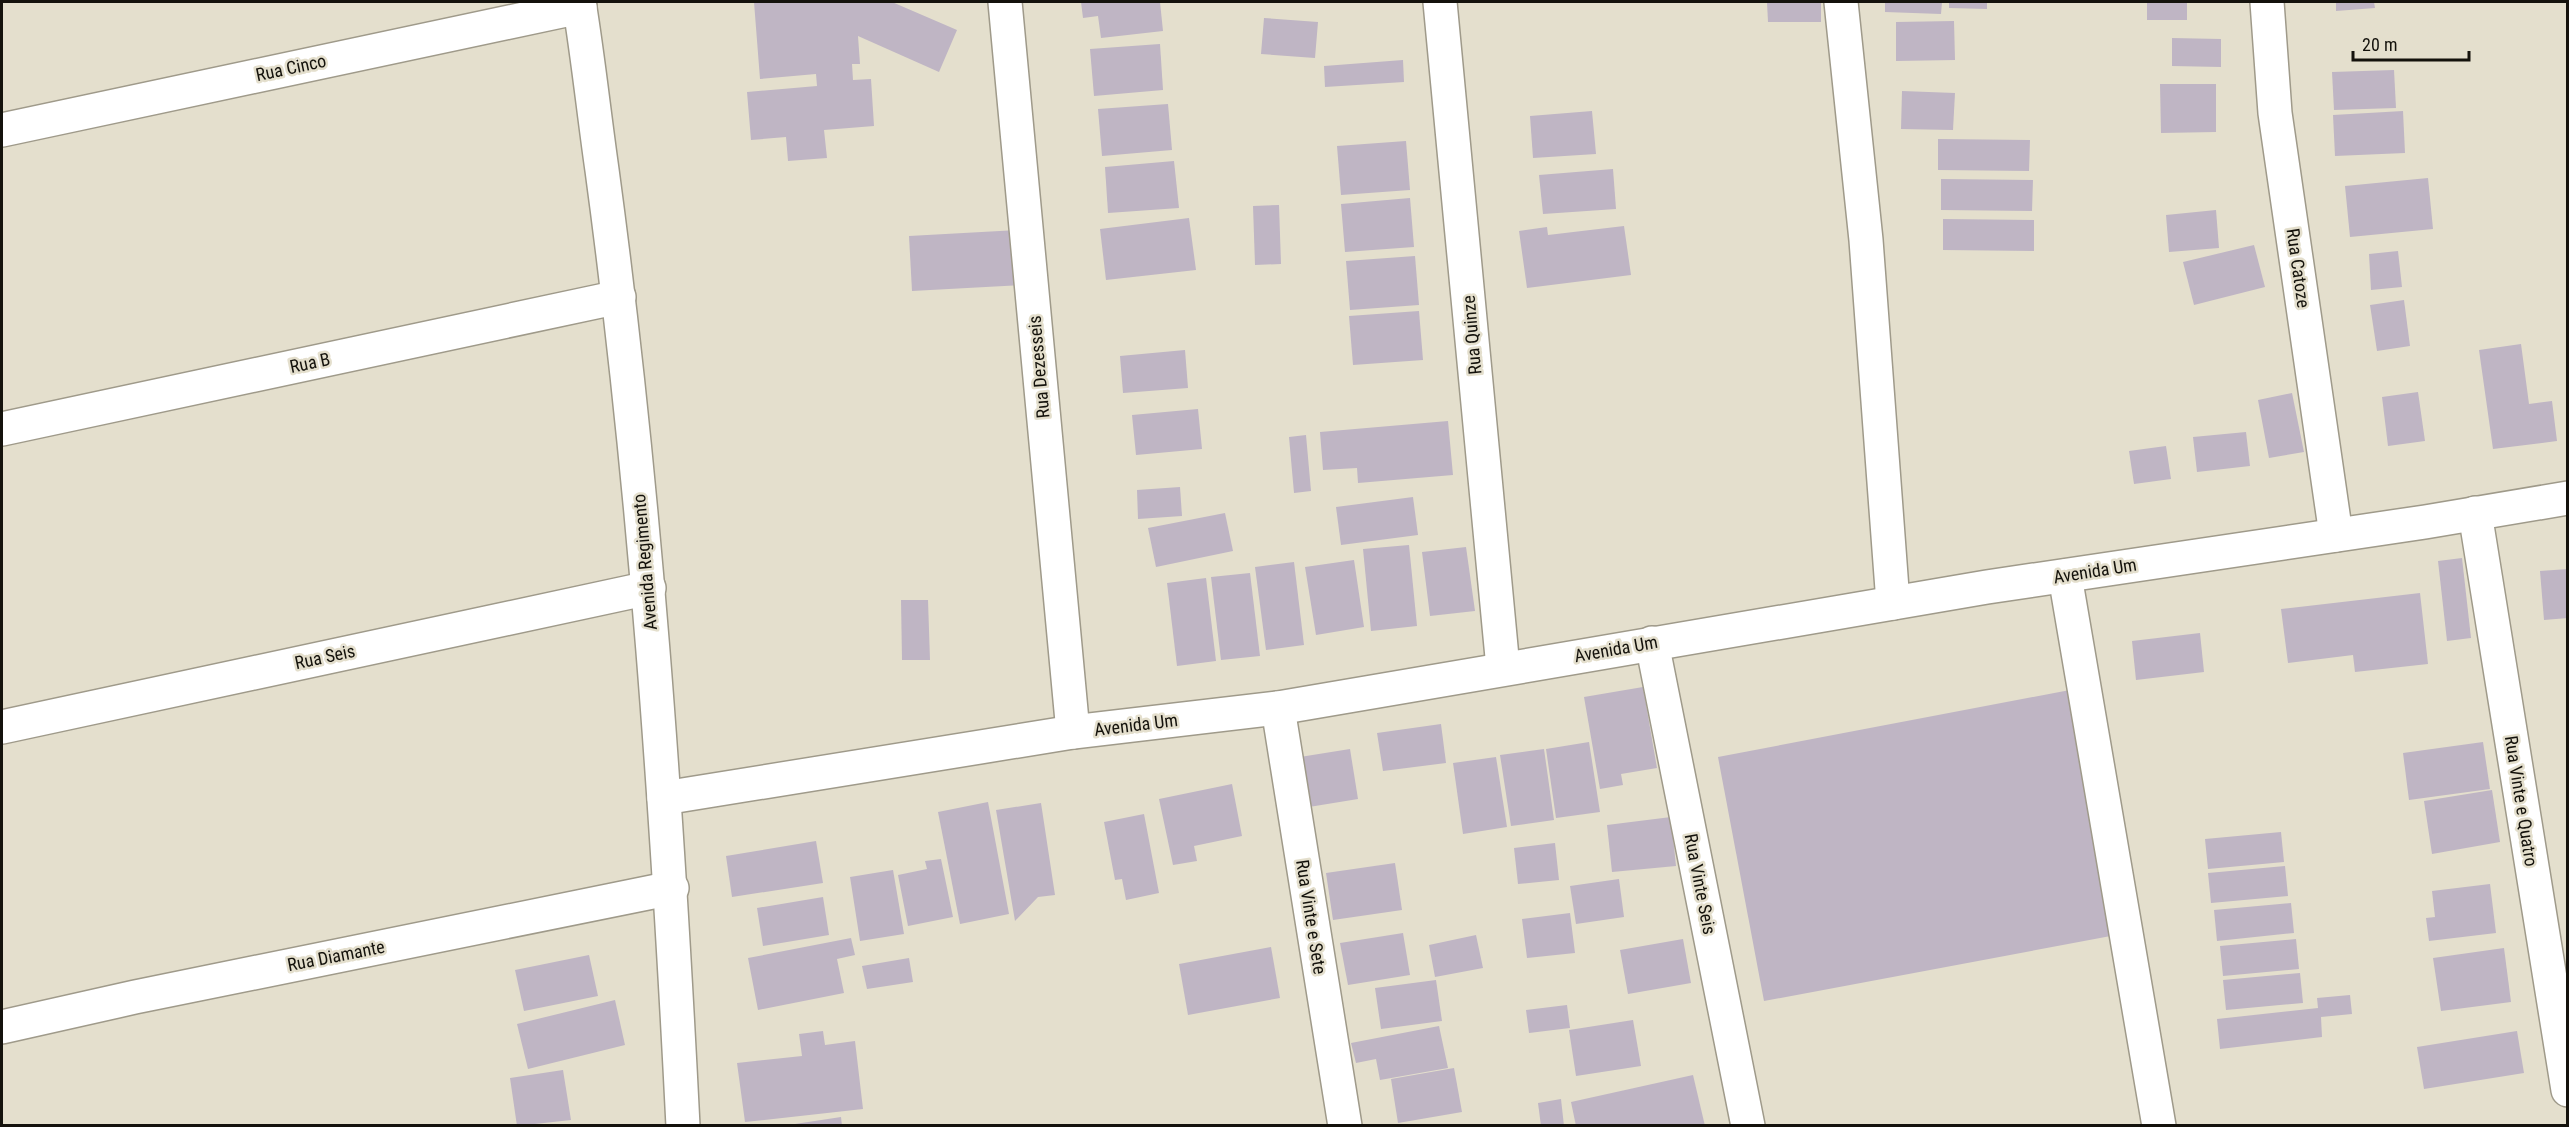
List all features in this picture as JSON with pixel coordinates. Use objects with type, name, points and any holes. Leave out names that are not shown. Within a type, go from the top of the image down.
[{"type":"street","name":"Rua Dezesseis","points":[[1005,2],[1073,732]]},
{"type":"street","name":"Rua Quinze","points":[[1440,2],[1503,668]]},
{"type":"street","points":[[1841,2],[1866,240],[1893,603]]},
{"type":"street","name":"Rua Catoze","points":[[2267,2],[2276,113],[2336,535]]},
{"type":"street","name":"Rua Cinco","points":[[2,130],[579,4]]},
{"type":"street","name":"Avenida Regimento","points":[[579,4],[619,297],[649,588],[672,888],[683,1125]]},
{"type":"street","name":"Rua B","points":[[2,429],[619,297]]},
{"type":"street","name":"Avenida Um","points":[[664,798],[1073,732],[1278,708],[1893,603],[2568,498]]},
{"type":"street","name":"Rua Vinte e Quatro","points":[[2475,513],[2568,1090]]},
{"type":"street","points":[[2065,576],[2159,1125]]},
{"type":"street","name":"Rua Seis","points":[[2,727],[649,588]]},
{"type":"street","name":"Rua Vinte Seis","points":[[1652,643],[1748,1125]]},
{"type":"street","name":"Rua Vinte e Sete","points":[[1278,708],[1345,1125]]},
{"type":"street","name":"Rua Diamante","points":[[2,1028],[135,997],[672,888]]},
{"type":"building","points":[[754,2],[892,2],[957,30],[939,72],[858,36],[860,64],[852,64],[853,80],[871,79],[874,126],[824,130],[827,158],[788,161],[786,137],[751,140],[747,92],[817,86],[816,74],[760,79]]},
{"type":"building","points":[[1081,2],[1160,2],[1163,31],[1101,38],[1098,16],[1083,18]]},
{"type":"building","points":[[1767,2],[1821,2],[1821,22],[1768,22]]},
{"type":"building","points":[[1885,2],[1942,2],[1941,14],[1885,12]]},
{"type":"building","points":[[1949,2],[1987,2],[1987,9],[1949,8]]},
{"type":"building","points":[[2147,2],[2187,2],[2187,20],[2147,20]]},
{"type":"building","points":[[2336,2],[2374,2],[2375,8],[2336,11]]},
{"type":"building","points":[[1264,18],[1318,22],[1315,58],[1261,54]]},
{"type":"building","points":[[1954,21],[1955,60],[1896,61],[1896,22]]},
{"type":"building","points":[[2172,38],[2221,39],[2221,67],[2172,66]]},
{"type":"building","points":[[1160,44],[1163,90],[1094,96],[1090,49]]},
{"type":"building","points":[[1403,60],[1404,82],[1325,87],[1324,66]]},
{"type":"building","points":[[2394,70],[2396,108],[2334,110],[2332,72]]},
{"type":"building","points":[[2160,84],[2216,84],[2216,132],[2161,133]]},
{"type":"building","points":[[1902,91],[1955,93],[1953,130],[1901,129]]},
{"type":"building","points":[[1168,104],[1172,150],[1102,156],[1098,109]]},
{"type":"building","points":[[1592,111],[1596,154],[1533,158],[1530,116]]},
{"type":"building","points":[[2403,111],[2405,153],[2335,156],[2333,115]]},
{"type":"building","points":[[1938,139],[2030,140],[2029,171],[1938,170]]},
{"type":"building","points":[[1406,141],[1410,190],[1341,195],[1337,146]]},
{"type":"building","points":[[1174,161],[1179,208],[1108,213],[1105,167]]},
{"type":"building","points":[[1613,169],[1616,209],[1543,214],[1539,175]]},
{"type":"building","points":[[2428,178],[2433,229],[2350,237],[2345,186]]},
{"type":"building","points":[[1941,179],[2033,180],[2032,211],[1941,210]]},
{"type":"building","points":[[1410,198],[1414,247],[1345,252],[1341,204]]},
{"type":"building","points":[[1279,205],[1281,264],[1255,265],[1253,206]]},
{"type":"building","points":[[2216,210],[2219,248],[2169,252],[2166,215]]},
{"type":"building","points":[[1189,218],[1196,270],[1106,280],[1100,229]]},
{"type":"building","points":[[1943,219],[2034,220],[2034,251],[1943,250]]},
{"type":"building","points":[[1624,226],[1631,275],[1527,288],[1519,231],[1547,227],[1548,235]]},
{"type":"building","points":[[1019,230],[1022,285],[912,291],[909,236]]},
{"type":"building","points":[[2254,245],[2265,287],[2194,305],[2183,262]]},
{"type":"building","points":[[2398,251],[2402,287],[2371,290],[2369,254]]},
{"type":"building","points":[[1415,256],[1419,305],[1350,310],[1346,261]]},
{"type":"building","points":[[2404,300],[2410,346],[2377,351],[2370,305]]},
{"type":"building","points":[[1419,311],[1423,360],[1353,365],[1349,316]]},
{"type":"building","points":[[2521,344],[2529,404],[2552,401],[2557,441],[2493,449],[2479,350]]},
{"type":"building","points":[[1185,350],[1188,388],[1123,393],[1120,356]]},
{"type":"building","points":[[2418,392],[2425,441],[2388,446],[2382,397]]},
{"type":"building","points":[[2292,393],[2304,452],[2269,458],[2258,400]]},
{"type":"building","points":[[1198,409],[1202,449],[1136,455],[1132,415]]},
{"type":"building","points":[[1448,421],[1453,475],[1358,483],[1357,468],[1323,470],[1320,432]]},
{"type":"building","points":[[2246,432],[2250,466],[2197,472],[2193,437]]},
{"type":"building","points":[[1306,435],[1311,491],[1294,493],[1289,437]]},
{"type":"building","points":[[2166,446],[2171,479],[2134,484],[2129,451]]},
{"type":"building","points":[[1180,487],[1182,516],[1138,519],[1137,490]]},
{"type":"building","points":[[1413,497],[1418,535],[1341,545],[1336,507]]},
{"type":"building","points":[[1225,513],[1233,551],[1156,567],[1148,528]]},
{"type":"building","points":[[1409,545],[1417,626],[1371,631],[1363,549]]},
{"type":"building","points":[[1466,547],[1475,611],[1430,616],[1422,552]]},
{"type":"building","points":[[2462,558],[2471,638],[2447,641],[2438,561]]},
{"type":"building","points":[[1354,560],[1364,627],[1316,635],[1305,567]]},
{"type":"building","points":[[1294,562],[1304,645],[1266,650],[1255,567]]},
{"type":"building","points":[[2568,569],[2568,618],[2544,620],[2540,571]]},
{"type":"building","points":[[1250,573],[1260,656],[1221,660],[1211,577]]},
{"type":"building","points":[[1206,578],[1216,661],[1177,666],[1167,583]]},
{"type":"building","points":[[2420,593],[2428,664],[2355,672],[2353,655],[2288,663],[2281,609]]},
{"type":"building","points":[[901,600],[928,600],[930,660],[902,660]]},
{"type":"building","points":[[2200,633],[2204,672],[2136,680],[2132,641]]},
{"type":"building","points":[[1643,687],[1657,768],[1621,774],[1623,785],[1600,789],[1584,697]]},
{"type":"building","points":[[2070,690],[2116,935],[1764,1001],[1718,757]]},
{"type":"building","points":[[1441,724],[1446,763],[1383,771],[1377,733]]},
{"type":"building","points":[[1589,742],[1600,812],[1556,818],[1546,749]]},
{"type":"building","points":[[2483,742],[2490,789],[2409,800],[2403,753]]},
{"type":"building","points":[[1350,749],[1358,799],[1309,807],[1300,757]]},
{"type":"building","points":[[1544,749],[1554,820],[1511,826],[1500,755]]},
{"type":"building","points":[[1496,757],[1507,827],[1463,834],[1453,763]]},
{"type":"building","points":[[1232,784],[1242,836],[1194,846],[1197,861],[1173,865],[1159,799]]},
{"type":"building","points":[[2492,790],[2500,842],[2432,854],[2424,801]]},
{"type":"building","points":[[988,802],[1009,914],[960,924],[938,812]]},
{"type":"building","points":[[1041,803],[1055,895],[1038,897],[1015,921],[996,810]]},
{"type":"building","points":[[1144,814],[1159,893],[1126,900],[1122,879],[1115,880],[1104,822]]},
{"type":"building","points":[[1671,817],[1676,866],[1612,872],[1607,825]]},
{"type":"building","points":[[2281,832],[2284,862],[2208,869],[2205,839]]},
{"type":"building","points":[[816,841],[823,883],[732,897],[726,856]]},
{"type":"building","points":[[1555,843],[1559,880],[1518,884],[1514,848]]},
{"type":"building","points":[[941,859],[953,917],[908,926],[898,875],[927,869],[925,861]]},
{"type":"building","points":[[1395,863],[1402,910],[1333,920],[1326,873]]},
{"type":"building","points":[[2285,866],[2288,896],[2211,903],[2208,873]]},
{"type":"building","points":[[893,870],[904,934],[860,941],[850,877]]},
{"type":"building","points":[[1619,879],[1624,917],[1576,924],[1570,886]]},
{"type":"building","points":[[2490,884],[2496,933],[2429,941],[2426,918],[2435,917],[2432,891]]},
{"type":"building","points":[[823,897],[829,935],[763,946],[757,908]]},
{"type":"building","points":[[2291,903],[2294,933],[2217,941],[2214,910]]},
{"type":"building","points":[[1570,913],[1575,953],[1527,958],[1522,919]]},
{"type":"building","points":[[1403,933],[1410,975],[1348,985],[1340,943]]},
{"type":"building","points":[[1476,935],[1483,968],[1435,977],[1429,945]]},
{"type":"building","points":[[851,938],[855,955],[837,959],[844,993],[758,1010],[748,958]]},
{"type":"building","points":[[1683,939],[1691,983],[1628,994],[1620,950]]},
{"type":"building","points":[[2296,939],[2299,969],[2223,976],[2220,946]]},
{"type":"building","points":[[1271,947],[1280,998],[1188,1015],[1179,964]]},
{"type":"building","points":[[2504,948],[2511,1002],[2441,1011],[2433,958]]},
{"type":"building","points":[[589,955],[598,996],[524,1011],[515,970]]},
{"type":"building","points":[[909,958],[913,982],[867,989],[862,966]]},
{"type":"building","points":[[2300,973],[2303,1003],[2226,1010],[2223,980]]},
{"type":"building","points":[[1436,980],[1442,1021],[1381,1029],[1375,988]]},
{"type":"building","points":[[2350,995],[2352,1014],[2321,1017],[2322,1037],[2220,1049],[2217,1019],[2318,1008],[2317,998]]},
{"type":"building","points":[[615,1000],[625,1045],[528,1069],[517,1024]]},
{"type":"building","points":[[1567,1005],[1570,1028],[1529,1033],[1526,1010]]},
{"type":"building","points":[[1633,1020],[1641,1066],[1576,1076],[1569,1030]]},
{"type":"building","points":[[1439,1026],[1448,1068],[1380,1080],[1376,1059],[1356,1063],[1351,1043]]},
{"type":"building","points":[[823,1031],[825,1045],[855,1041],[863,1109],[745,1122],[737,1063],[802,1056],[799,1034]]},
{"type":"building","points":[[2517,1031],[2524,1073],[2424,1089],[2417,1047]]},
{"type":"building","points":[[1454,1068],[1462,1112],[1398,1123],[1391,1079]]},
{"type":"building","points":[[563,1070],[571,1120],[517,1126],[510,1078]]},
{"type":"building","points":[[1693,1075],[1705,1126],[1576,1126],[1571,1102]]},
{"type":"building","points":[[1561,1099],[1564,1126],[1541,1126],[1538,1103]]},
{"type":"building","points":[[841,1117],[842,1126],[795,1126],[795,1124]]}]
